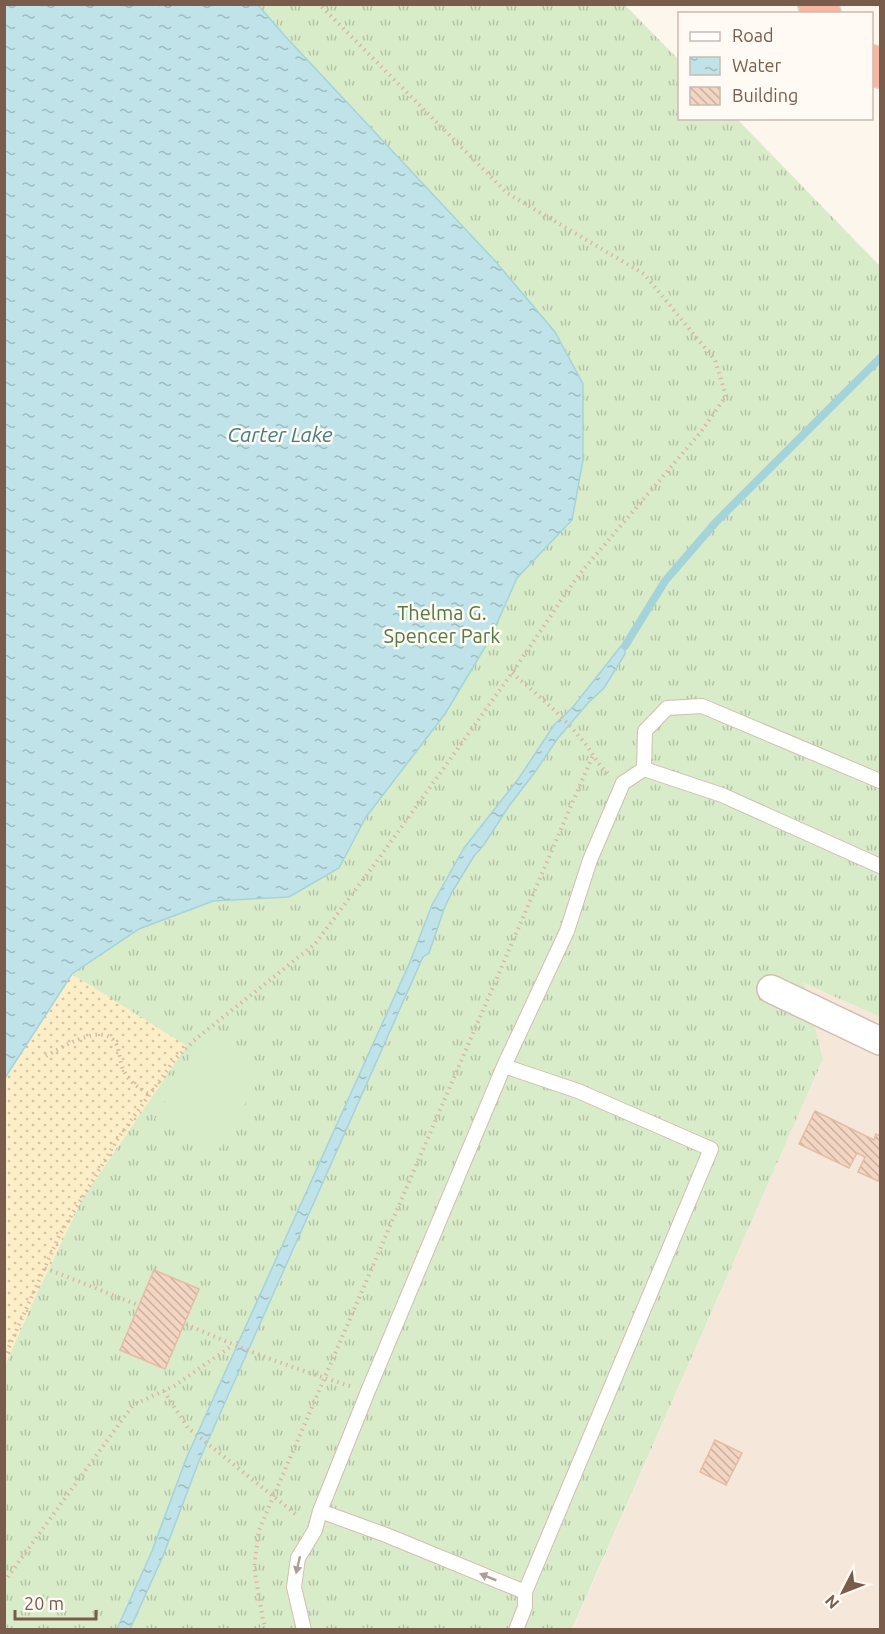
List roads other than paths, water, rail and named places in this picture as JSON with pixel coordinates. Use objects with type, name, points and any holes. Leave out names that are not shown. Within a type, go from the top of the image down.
[{"type":"street","points":[[771,989],[880,1041]]},
{"type":"lane","points":[[644,769],[645,731],[667,708],[702,706],[880,781]]},
{"type":"lane","points":[[304,1629],[294,1587],[298,1558],[315,1530],[320,1511],[368,1391],[504,1066],[567,932],[590,860],[623,783],[644,769]]},
{"type":"lane","points":[[644,769],[722,795],[880,866]]},
{"type":"lane","points":[[504,1066],[578,1091],[711,1149],[525,1592],[525,1607],[516,1629]]},
{"type":"lane","points":[[320,1511],[386,1535],[525,1592]]},
{"type":"water","name":"Carter Lake","points":[[5,4],[258,5],[496,262],[555,332],[583,384],[583,460],[572,520],[517,578],[490,639],[445,714],[366,817],[339,868],[289,897],[213,901],[139,929],[72,974],[5,1078]]},
{"type":"water","points":[[621,646],[625,646],[625,654],[604,688],[558,738],[474,856],[452,892],[429,953],[423,957],[199,1461],[163,1556],[130,1629],[117,1629],[152,1551],[186,1459],[410,962],[432,905],[464,848],[519,778],[554,725],[573,707]]},
{"type":"waterway","points":[[625,646],[665,581],[716,522],[880,358]]},
{"type":"park label","name":"Thelma G. Spencer Park","points":[[442,624]]}]
